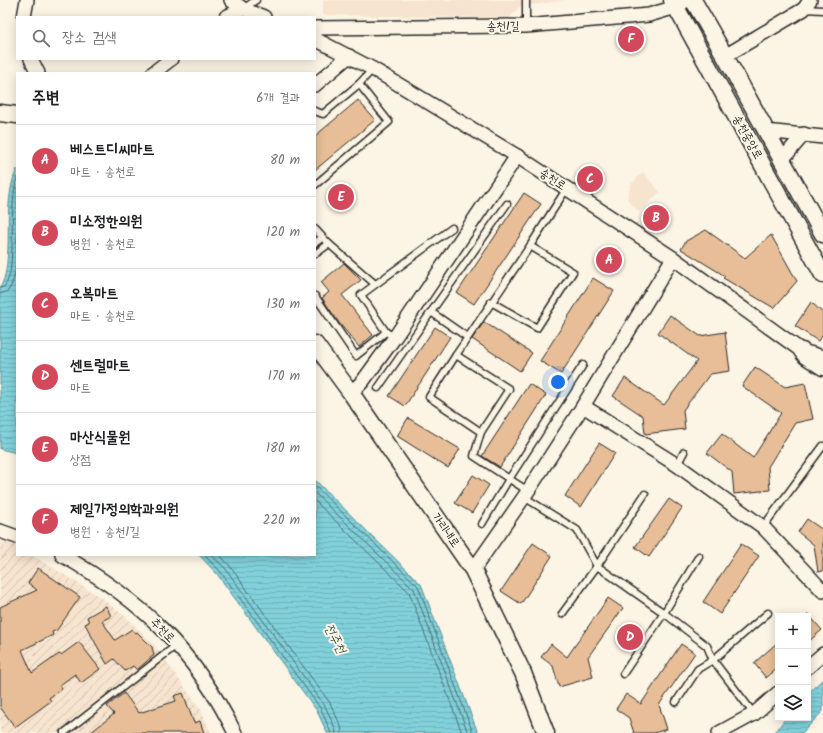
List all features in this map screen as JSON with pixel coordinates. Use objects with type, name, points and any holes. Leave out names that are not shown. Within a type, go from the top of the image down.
[{"type":"street","points":[[24,16],[27,0]]},
{"type":"street","points":[[231,0],[243,9],[261,16]]},
{"type":"street","name":"송천중앙로","points":[[693,0],[725,56],[781,161],[823,234]]},
{"type":"street","name":"송천1길","points":[[316,28],[526,26],[649,16],[678,2]]},
{"type":"street","name":"송천중앙로","points":[[678,2],[823,275]]},
{"type":"street","points":[[725,56],[807,5]]},
{"type":"street","points":[[228,16],[243,9]]},
{"type":"street","name":"송천로","points":[[316,40],[373,69],[517,156],[673,258],[802,351],[823,357]]},
{"type":"street","points":[[316,84],[349,56]]},
{"type":"street","points":[[32,60],[38,72]]},
{"type":"street","points":[[154,72],[170,60]]},
{"type":"street","points":[[0,113],[16,115]]},
{"type":"street","points":[[765,131],[823,137]]},
{"type":"street","points":[[781,161],[804,134]]},
{"type":"street","points":[[351,393],[363,381],[391,334],[517,156]]},
{"type":"street","points":[[473,570],[526,494],[583,406],[673,258]]},
{"type":"street","name":"가리내로","points":[[316,345],[351,393],[473,570],[523,673],[546,733]]},
{"type":"street","points":[[802,351],[806,356],[823,367]]},
{"type":"street","points":[[583,406],[677,466],[763,527],[823,590]]},
{"type":"street","points":[[0,531],[16,537]]},
{"type":"street","name":"추천로","points":[[64,556],[109,584],[133,602],[178,644],[207,684],[235,733]]},
{"type":"street","points":[[811,664],[823,654]]},
{"type":"street","points":[[719,733],[754,714],[775,696]]},
{"type":"lane","points":[[243,9],[256,0]]},
{"type":"lane","points":[[526,0],[526,26]]},
{"type":"lane","points":[[807,5],[823,10]]},
{"type":"lane","points":[[316,111],[323,114],[359,84],[373,69]]},
{"type":"lane","points":[[316,184],[390,122],[359,84]]},
{"type":"lane","points":[[481,432],[429,397],[467,337],[530,246],[566,188]]},
{"type":"lane","points":[[378,388],[507,204]]},
{"type":"lane","points":[[316,297],[356,356],[391,334],[361,295],[452,228]]},
{"type":"lane","points":[[316,230],[322,238],[375,284]]},
{"type":"lane","points":[[316,242],[322,238]]},
{"type":"lane","points":[[316,253],[329,244]]},
{"type":"lane","points":[[491,302],[537,328],[573,272],[530,246]]},
{"type":"lane","points":[[431,312],[467,337]]},
{"type":"lane","points":[[456,355],[509,389],[481,432],[474,456],[509,479],[526,494],[577,530],[597,566],[664,613],[707,646],[713,660],[754,714]]},
{"type":"lane","points":[[482,524],[509,479],[583,365]]},
{"type":"lane","points":[[763,527],[823,446]]},
{"type":"lane","points":[[677,466],[684,452]]},
{"type":"lane","points":[[562,614],[597,566],[645,494]]},
{"type":"lane","points":[[623,674],[664,613],[699,556]]},
{"type":"lane","points":[[676,702],[698,670],[713,660],[768,613]]},
{"type":"lane","points":[[64,733],[178,644]]},
{"type":"shaded area","points":[[323,0],[566,0],[519,7],[510,18],[323,15]]},
{"type":"shaded area","points":[[643,172],[660,192],[639,212],[627,199],[631,184]]},
{"type":"shaded area","points":[[0,542],[13,544],[16,546],[16,556],[33,556],[65,575],[100,597],[127,618],[156,647],[201,710],[211,733],[0,733]]},
{"type":"water","points":[[16,171],[16,453],[0,449],[0,288],[6,268],[8,218],[13,178]]},
{"type":"water","name":"전주천","points":[[316,481],[421,584],[478,733],[327,733],[317,711],[217,574],[200,556],[316,556]]},
{"type":"water","points":[[823,679],[823,711],[802,733],[774,733],[784,721],[811,721],[811,690]]},
{"type":"building","points":[[358,100],[375,120],[316,169],[316,135]]},
{"type":"building","points":[[524,193],[541,204],[474,304],[457,293]]},
{"type":"building","points":[[706,230],[745,258],[771,235],[797,281],[774,308],[723,278],[725,276],[681,249],[686,241]]},
{"type":"building","points":[[344,263],[361,280],[342,295],[373,335],[359,347],[339,323],[322,298],[329,292],[321,282]]},
{"type":"building","points":[[593,278],[614,291],[561,374],[540,361]]},
{"type":"building","points":[[811,302],[823,313],[823,335],[818,341],[795,326]]},
{"type":"building","points":[[670,315],[700,336],[725,332],[730,371],[710,374],[683,410],[685,429],[645,434],[643,416],[613,396],[625,378],[664,405],[697,361],[658,333]]},
{"type":"building","points":[[484,322],[532,353],[520,371],[472,339]]},
{"type":"building","points":[[435,327],[450,337],[405,406],[389,396]]},
{"type":"building","points":[[755,367],[785,387],[805,383],[813,419],[795,423],[768,467],[770,490],[734,494],[732,472],[707,453],[722,434],[753,458],[781,413],[742,386]]},
{"type":"building","points":[[529,384],[546,395],[500,467],[482,456]]},
{"type":"building","points":[[408,418],[460,449],[448,468],[397,436]]},
{"type":"building","points":[[599,443],[615,453],[581,507],[565,496]]},
{"type":"building","points":[[473,475],[489,485],[472,513],[455,503]]},
{"type":"building","points":[[669,499],[682,508],[649,557],[635,547]]},
{"type":"building","points":[[807,519],[823,530],[823,571],[818,572],[814,545],[798,532]]},
{"type":"building","points":[[533,543],[552,556],[521,604],[501,591]]},
{"type":"building","points":[[741,544],[759,556],[720,614],[703,602]]},
{"type":"building","points":[[38,568],[80,597],[57,630],[52,632],[53,635],[22,650],[32,673],[79,642],[100,669],[81,683],[75,674],[60,685],[62,688],[49,698],[51,701],[15,727],[0,707],[0,607],[37,590],[28,583]]},
{"type":"building","points":[[608,598],[623,608],[588,657],[593,677],[559,687],[553,666],[541,657],[551,644],[567,657]]},
{"type":"building","points":[[106,606],[111,616],[102,621],[115,640],[132,629],[152,647],[154,655],[137,670],[133,666],[125,671],[114,659],[107,664],[85,624],[89,622],[87,617]]},
{"type":"building","points":[[811,617],[822,630],[811,639]]},
{"type":"building","points":[[681,644],[695,653],[659,705],[667,729],[654,733],[634,733],[629,718],[616,709],[626,694],[641,704]]},
{"type":"building","points":[[775,645],[775,670],[766,678],[754,663]]},
{"type":"building","points":[[124,693],[139,713],[176,701],[174,696],[183,693],[194,723],[200,721],[204,733],[90,733],[114,714],[107,706]]},
{"type":"place","name":"제일가정의학과의원","points":[[631,39]]},
{"type":"place","name":"오복마트","points":[[590,179]]},
{"type":"place","name":"마산식물원","points":[[341,197]]},
{"type":"place","name":"미소정한의원","points":[[656,218]]},
{"type":"place","name":"베스트디씨마트","points":[[609,260]]},
{"type":"place","name":"센트럴마트","points":[[630,637]]}]
